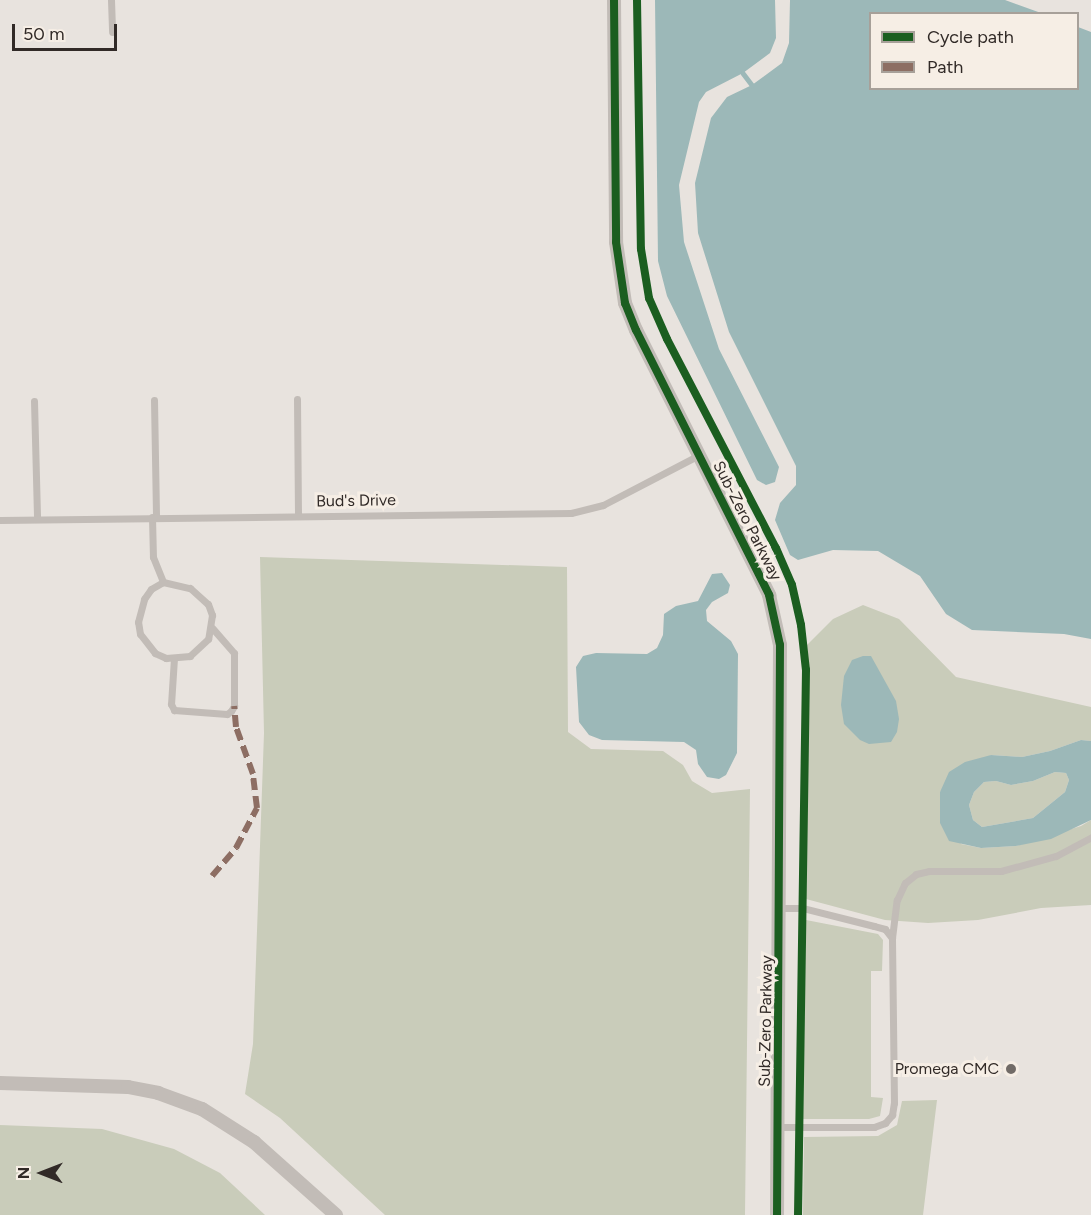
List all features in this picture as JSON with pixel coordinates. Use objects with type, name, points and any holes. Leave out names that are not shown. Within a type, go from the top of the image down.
[{"type":"street","name":"Sub-Zero Parkway","points":[[614,0],[616,242],[625,303],[636,330],[757,569],[769,595],[776,621],[782,678],[777,1215]]},
{"type":"street","points":[[0,1083],[128,1087],[158,1094],[202,1109],[254,1142],[336,1215]]},
{"type":"lane","points":[[111,0],[112,32]]},
{"type":"lane","points":[[297,399],[298,515]]},
{"type":"lane","points":[[154,400],[153,556],[163,582]]},
{"type":"lane","points":[[34,401],[36,519]]},
{"type":"lane","name":"Bud's Drive","points":[[0,520],[585,511],[699,455]]},
{"type":"lane","points":[[163,582],[190,588],[201,594],[212,615],[212,628],[201,649],[190,656],[174,658],[155,653],[146,645],[138,622],[144,599],[151,589],[163,582]]},
{"type":"lane","points":[[174,658],[171,704],[174,710],[227,714],[231,711],[234,706],[234,653],[212,628]]},
{"type":"lane","points":[[778,1127],[874,1127],[885,1123],[892,1115],[892,938],[897,900],[905,883],[916,874],[929,871],[1001,871],[1056,856],[1091,837]]},
{"type":"lane","points":[[780,908],[803,908],[874,926],[885,930],[892,938]]},
{"type":"green space","points":[[260,557],[567,567],[568,732],[591,749],[663,751],[683,765],[692,781],[712,793],[750,789],[745,1215],[385,1215],[280,1118],[245,1094],[253,1044],[264,733]]},
{"type":"green space","points":[[863,605],[899,619],[956,677],[1091,707],[1091,741],[1081,740],[1050,751],[1022,757],[991,755],[940,792],[961,844],[981,848],[1016,846],[1081,826],[1091,820],[1091,905],[1041,908],[978,920],[928,923],[885,920],[806,899],[809,672],[807,645],[833,619]]},
{"type":"green space","points":[[1055,772],[1066,773],[1069,780],[1065,792],[1033,818],[982,827],[973,820],[969,805],[974,792],[984,782],[996,781],[1011,785],[1033,781]]},
{"type":"green space","points":[[806,920],[878,934],[883,940],[882,971],[871,971],[871,1097],[883,1098],[880,1116],[869,1119],[803,1119]]},
{"type":"green space","points":[[937,1100],[923,1215],[803,1215],[804,1137],[878,1136],[897,1125],[902,1101]]},
{"type":"green space","points":[[0,1125],[102,1129],[174,1149],[220,1173],[265,1215],[0,1215]]},
{"type":"water","points":[[655,0],[775,0],[776,38],[770,53],[743,73],[706,92],[699,102],[679,185],[684,242],[719,349],[779,467],[775,482],[766,485],[757,480],[667,296],[658,261]]},
{"type":"water","points":[[790,0],[1005,0],[1038,12],[869,12],[869,90],[1079,90],[1079,27],[1091,32],[1091,639],[1064,634],[972,630],[946,614],[920,576],[878,551],[833,550],[798,560],[790,555],[775,520],[780,503],[796,485],[796,466],[729,332],[698,233],[695,183],[711,118],[727,97],[752,85],[782,63],[789,43]]},
{"type":"water","points":[[722,573],[730,585],[728,593],[712,602],[706,610],[707,621],[731,641],[738,654],[737,753],[726,775],[719,779],[707,777],[698,764],[696,750],[684,742],[602,740],[589,735],[579,722],[576,667],[583,656],[596,653],[647,654],[657,648],[663,635],[664,614],[676,606],[698,601],[712,574]]},
{"type":"water","points":[[871,656],[896,701],[899,719],[897,732],[891,742],[869,744],[860,740],[844,724],[841,705],[844,676],[852,660]]},
{"type":"water","points":[[1081,740],[1091,741],[1091,820],[1051,839],[1016,846],[981,848],[949,841],[940,823],[940,792],[949,772],[965,762],[991,755],[1022,757],[1050,751]],"holes":[[[1055,772],[1066,773],[1069,780],[1065,792],[1033,818],[982,827],[973,820],[969,805],[974,792],[984,782],[996,781],[1011,785],[1033,781]]]},
{"type":"waterway","points":[[743,73],[752,85]]},
{"type":"marked path","points":[[212,876],[236,848],[257,808],[253,774],[236,727],[234,706]]},
{"type":"cycle path","points":[[614,0],[616,242],[625,303],[636,330],[769,595],[780,645],[777,1215]]},
{"type":"cycle path","points":[[637,0],[641,249],[649,298],[667,339],[776,548],[792,585],[801,625],[806,670],[798,1215]]},
{"type":"place","name":"Promega CMC","points":[[1011,1069]]}]
